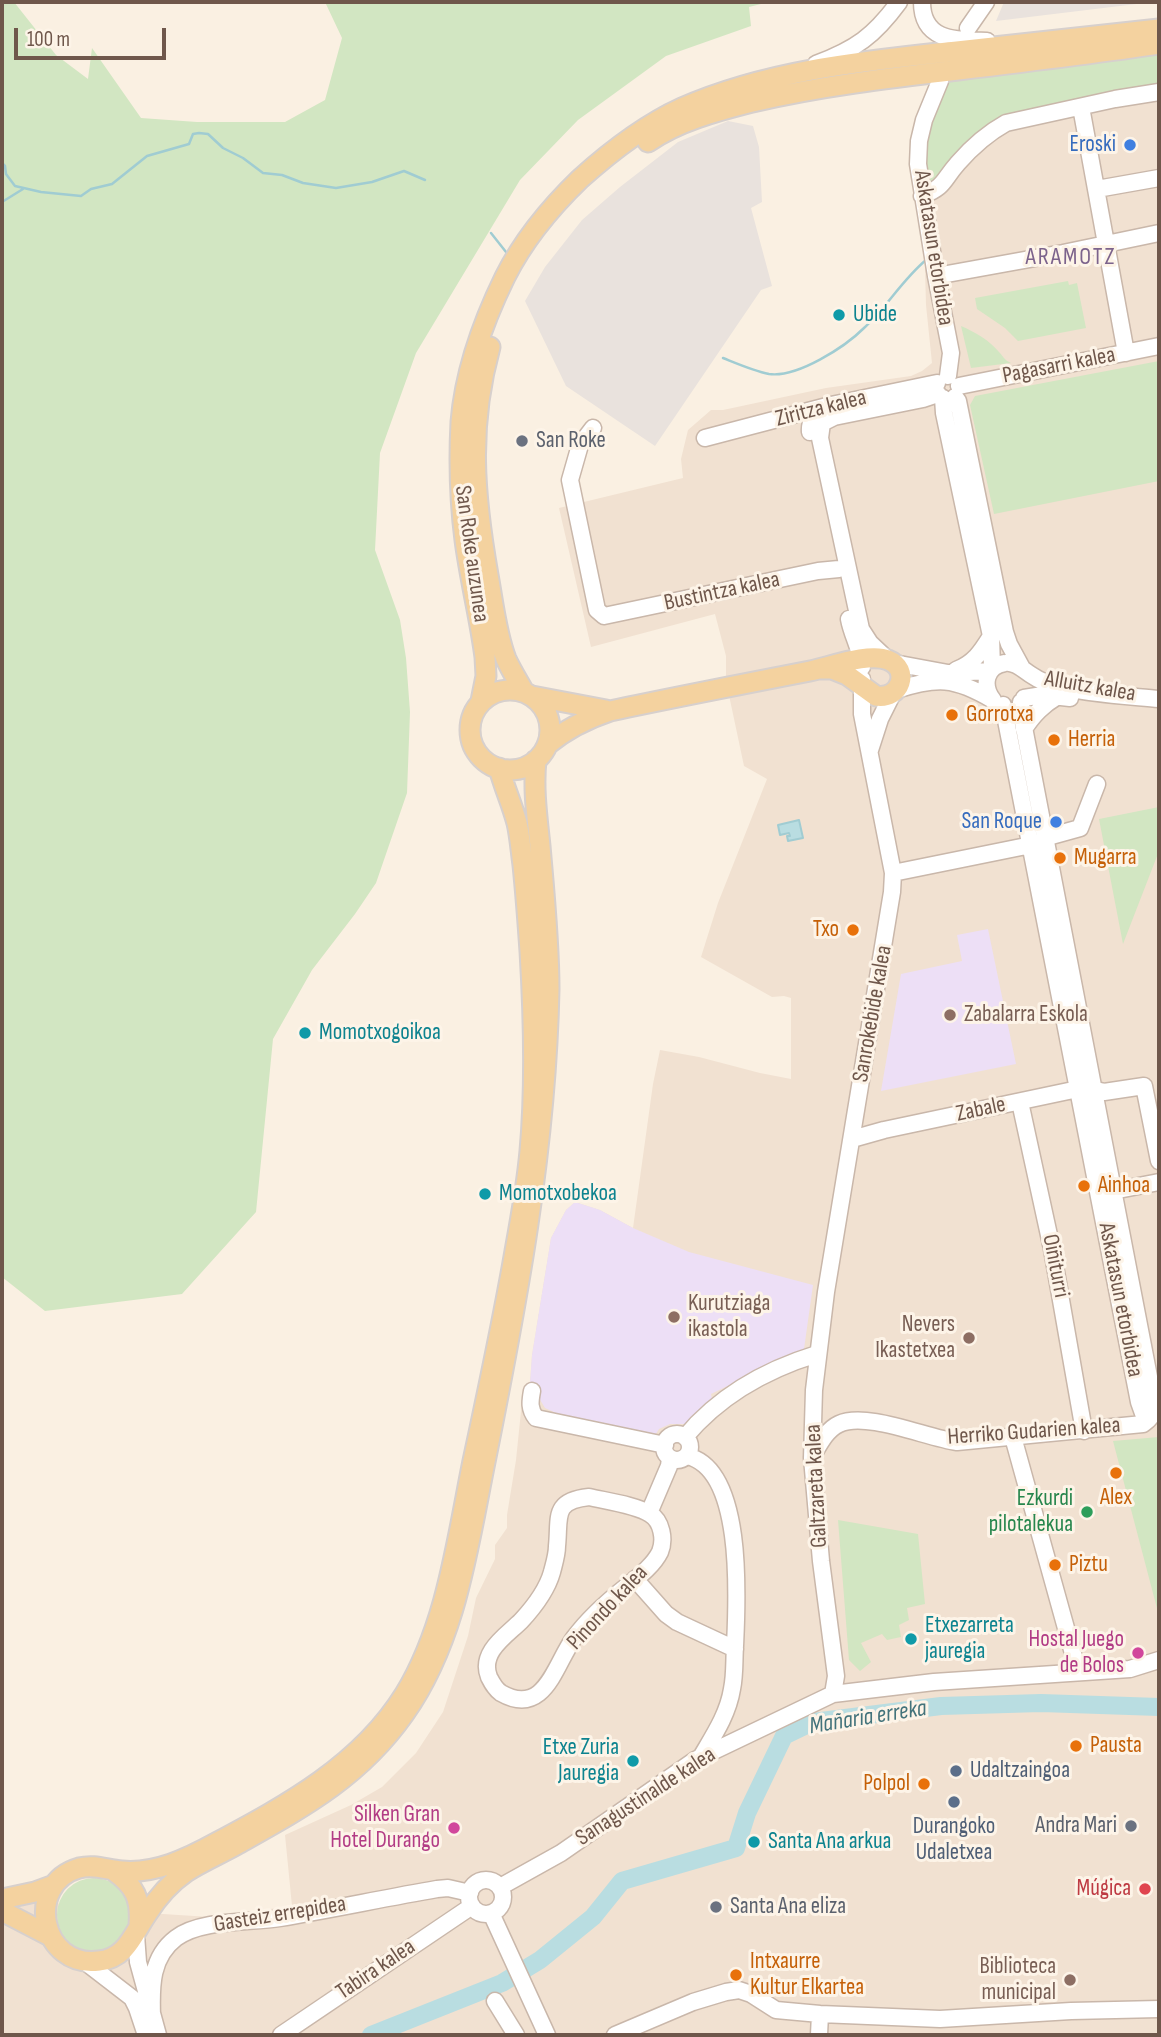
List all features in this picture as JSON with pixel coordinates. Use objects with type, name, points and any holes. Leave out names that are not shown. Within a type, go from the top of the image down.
[{"type":"main road","points":[[499,768],[518,826],[528,921],[534,1076],[530,1154],[512,1272],[492,1373],[444,1602],[431,1642],[403,1698],[390,1716],[371,1738],[326,1779],[267,1815],[169,1865],[132,1871],[88,1866],[64,1875],[54,1885],[46,1904],[45,1915],[50,1936],[59,1948],[71,1957],[84,1961],[100,1961],[115,1957],[127,1947],[157,1899],[184,1873],[320,1797],[363,1762],[404,1714],[426,1680],[453,1613],[504,1366],[531,1208],[545,1075],[549,985],[547,924],[534,794],[541,753],[550,732],[548,718],[542,706],[528,694],[506,659],[482,542],[475,486],[474,429],[483,371],[493,337],[497,308],[525,241],[557,202],[600,161],[657,122],[680,109],[714,96],[788,74],[873,61],[1159,29]]},
{"type":"main road","points":[[513,275],[566,208],[608,170],[652,139],[687,122],[721,110],[789,93],[1159,44]]},
{"type":"main road","name":"San Roke auzunea","points":[[481,701],[486,677],[485,657],[465,541],[459,473],[461,419],[469,371],[481,332],[497,308]]},
{"type":"main road","points":[[610,711],[509,689],[494,692],[481,701],[473,713],[471,740],[486,762],[512,770],[525,767],[559,734],[586,719],[610,711],[828,666],[871,671],[898,668],[901,679],[894,692],[888,696],[876,696],[871,671]]},
{"type":"main road","points":[[114,1871],[127,1880],[136,1894],[140,1909],[138,1930]]},
{"type":"main road","points":[[2,1899],[54,1885]]},
{"type":"main road","points":[[2,1911],[50,1936]]},
{"type":"street","points":[[788,74],[838,56],[864,41],[899,2]]},
{"type":"street","points":[[922,2],[925,21],[938,34],[947,38],[1028,43]]},
{"type":"street","points":[[968,28],[986,2]]},
{"type":"street","name":"Askatasun etorbidea","points":[[940,81],[924,120],[919,141],[918,164],[951,353],[944,413],[991,636],[991,670]]},
{"type":"street","points":[[922,196],[940,188],[959,163],[991,131],[1006,123],[1159,92]]},
{"type":"street","points":[[1081,107],[1126,353]]},
{"type":"street","points":[[1097,189],[1159,178]]},
{"type":"street","points":[[936,276],[1159,233]]},
{"type":"street","name":"Pagasarri kalea","points":[[947,389],[1159,346]]},
{"type":"street","name":"Askatasun etorbidea","points":[[947,389],[958,401],[961,410],[1005,632],[1023,669]]},
{"type":"street","name":"Ziritza kalea","points":[[705,438],[825,414],[923,399],[947,389]]},
{"type":"street","points":[[828,666],[847,652],[851,632],[810,428],[811,420],[817,412],[825,414],[820,438],[857,612],[866,638],[871,671]]},
{"type":"street","name":"Bustintza kalea","points":[[593,428],[580,445],[570,480],[597,610],[604,615],[839,569]]},
{"type":"street","points":[[851,632],[871,671]]},
{"type":"street","points":[[948,673],[972,662],[991,636]]},
{"type":"street","points":[[870,750],[880,719],[894,692],[937,680],[955,683],[998,703],[1014,705],[1023,700],[1029,681],[1023,669],[1016,664],[1003,663],[991,670],[987,676],[986,689],[998,703]]},
{"type":"street","name":"Alluitz kalea","points":[[1023,669],[1040,680],[1059,687],[1159,699]]},
{"type":"street","points":[[871,671],[948,673],[991,670]]},
{"type":"street","name":"Sanrokebide kalea","points":[[829,1278],[889,920],[893,873],[862,714],[871,671]]},
{"type":"street","name":"Alluitz kalea","points":[[1023,700],[1043,695],[1159,708]]},
{"type":"street","points":[[1024,729],[1035,713],[1058,696]]},
{"type":"street","name":"Askatasun etorbidea","points":[[1023,700],[1024,729],[1040,842],[1086,1090],[1139,1402],[1144,1416],[1149,1420],[1155,1408],[1113,1191],[1086,1090]]},
{"type":"street","name":"Askatasun etorbidea","points":[[998,703],[1040,842]]},
{"type":"street","points":[[893,873],[1040,842],[1082,836],[1080,828],[1097,784]]},
{"type":"street","name":"Zabale","points":[[852,1139],[884,1130],[1086,1090],[1104,1092],[1144,1086],[1159,1161]]},
{"type":"street","name":"Oiñiturri","points":[[1020,1102],[1052,1249],[1084,1431]]},
{"type":"street","points":[[856,1108],[869,1126],[884,1130]]},
{"type":"street","points":[[1113,1191],[1159,1182]]},
{"type":"street","name":"Galtzareta kalea","points":[[829,1278],[817,1354],[812,1458],[821,1561],[836,1676],[833,1694]]},
{"type":"street","points":[[685,1437],[709,1411],[752,1380],[817,1354]]},
{"type":"street","points":[[532,1391],[531,1413],[536,1418],[667,1451],[677,1460],[687,1456],[697,1458],[709,1468],[718,1483],[728,1513],[736,1553],[735,1673],[726,1711],[701,1757]]},
{"type":"street","points":[[812,1458],[826,1434],[840,1424],[824,1416],[813,1405]]},
{"type":"street","name":"Herriko Gudarien kalea","points":[[840,1424],[867,1421],[939,1440],[957,1442],[1084,1431],[1143,1424],[1149,1420]]},
{"type":"street","points":[[649,1513],[669,1466],[667,1451],[673,1435],[685,1437],[690,1448],[687,1456]]},
{"type":"street","points":[[1013,1437],[1074,1657],[1074,1665],[1069,1672]]},
{"type":"street","name":"Pinondo kalea","points":[[589,1497],[649,1513],[658,1520],[663,1541],[660,1553],[574,1638],[547,1686],[537,1696],[516,1699],[496,1690],[487,1672],[488,1661],[499,1640],[519,1623],[541,1595],[551,1575],[558,1545],[559,1512],[566,1503],[589,1497]]},
{"type":"street","points":[[635,1579],[666,1614],[677,1622],[734,1650]]},
{"type":"street","name":"Sanagustinalde kalea","points":[[500,1887],[561,1853],[701,1757],[833,1694],[934,1682],[1130,1669],[1153,1663]]},
{"type":"street","points":[[485,1880],[500,1887],[503,1897],[496,1911],[480,1913],[471,1900],[475,1884],[485,1880]]},
{"type":"street","name":"Gasteiz errepidea","points":[[155,2029],[153,1978],[158,1960],[175,1938],[189,1931],[279,1918],[437,1889],[448,1888],[471,1900]]},
{"type":"street","name":"Tabira kalea","points":[[281,2035],[471,1900]]},
{"type":"street","points":[[491,1913],[547,2035]]},
{"type":"street","points":[[138,1930],[138,1962],[155,2029]]},
{"type":"street","points":[[84,1961],[132,1998],[155,2029]]},
{"type":"street","points":[[615,2035],[693,2002],[739,1990],[751,1994],[776,2010],[941,2027],[1071,2011],[1159,2009]]},
{"type":"street","points":[[495,2001],[516,2035]]},
{"type":"street","points":[[819,2035],[820,2014]]},
{"type":"shaded area","points":[[1004,2],[1153,2],[996,21]]},
{"type":"shaded area","points":[[1159,89],[1159,2035],[2,2035],[2,1901],[73,1904],[115,1911],[210,1917],[292,1906],[285,1835],[351,1805],[382,1787],[416,1753],[443,1712],[468,1636],[476,1598],[495,1559],[495,1545],[507,1528],[523,1392],[530,1383],[551,1238],[566,1210],[575,1202],[600,1210],[633,1228],[660,1050],[791,1079],[791,998],[772,997],[701,957],[718,903],[767,779],[744,766],[726,681],[726,656],[715,614],[591,647],[559,508],[683,478],[681,459],[688,430],[711,410],[723,410],[826,388],[911,376],[922,371],[932,363],[926,305],[924,233],[930,205],[940,183],[987,129]]},
{"type":"shaded area","points":[[728,121],[753,126],[759,147],[762,202],[751,208],[772,286],[761,290],[655,446],[566,386],[525,301],[545,267],[582,220],[678,142]]},
{"type":"shaded area","name":"Zabalarra Eskola","points":[[988,929],[1016,1064],[881,1091],[901,974],[962,961],[957,935]]},
{"type":"shaded area","name":"Kurutziaga ikastola","points":[[575,1202],[600,1210],[633,1228],[689,1252],[813,1285],[804,1349],[711,1394],[712,1399],[685,1424],[670,1424],[659,1429],[654,1437],[567,1418],[545,1408],[530,1383],[532,1355],[551,1238],[566,1210]]},
{"type":"green space","points":[[2,2],[14,2],[56,55],[88,79],[92,48],[141,118],[197,122],[285,122],[325,100],[342,38],[325,2],[769,2],[749,7],[751,26],[666,56],[578,120],[520,180],[416,353],[380,453],[375,550],[400,620],[406,658],[410,712],[407,793],[376,883],[312,970],[273,1039],[256,1212],[182,1294],[45,1311],[2,1277]]},
{"type":"green space","points":[[1159,53],[1159,92],[1006,123],[934,185],[920,179],[918,164],[940,81],[1083,65]]},
{"type":"green space","points":[[1068,281],[1069,285],[1077,283],[1086,328],[1018,341],[1005,328],[977,309],[975,298]]},
{"type":"green space","points":[[961,326],[986,340],[1011,363],[971,368]]},
{"type":"green space","points":[[1159,361],[1159,481],[994,514],[970,405],[975,396]]},
{"type":"green space","points":[[1159,807],[1159,851],[1123,944],[1099,819]]},
{"type":"green space","points":[[1159,1437],[1159,1616],[1113,1441]]},
{"type":"green space","points":[[838,1520],[918,1534],[925,1604],[907,1608],[909,1620],[899,1625],[901,1637],[887,1640],[882,1634],[861,1643],[871,1662],[860,1671],[849,1660]]},
{"type":"green space","points":[[101,1878],[121,1888],[129,1901],[129,1929],[121,1942],[108,1950],[87,1952],[67,1942],[59,1929],[57,1908],[67,1888],[80,1880]]},
{"type":"water","points":[[799,820],[803,838],[788,841],[789,833],[780,835],[778,825]]},
{"type":"waterway","points":[[2,163],[15,186],[81,196],[91,189],[112,184],[147,156],[189,144],[193,134],[199,133],[208,134],[223,148],[243,158],[263,173],[282,175],[303,183],[336,188],[372,182],[404,171],[425,180]]},
{"type":"waterway","points":[[2,202],[23,189]]},
{"type":"waterway","points":[[491,233],[506,252]]},
{"type":"waterway","points":[[723,358],[769,374],[793,371],[820,360],[856,336],[926,260]]},
{"type":"waterway","name":"Mañaria erreka","points":[[371,2035],[502,1983],[540,1960],[593,1917],[622,1881],[736,1848],[747,1813],[784,1736],[813,1722],[941,1706],[1041,1703],[1159,1707]]},
{"type":"place","name":"Eroski","points":[[1130,145]]},
{"type":"place","name":"Ubide","points":[[839,315]]},
{"type":"place","name":"San Roke","points":[[522,441]]},
{"type":"place","name":"Gorrotxa","points":[[952,715]]},
{"type":"place","name":"Herria","points":[[1054,740]]},
{"type":"place","name":"San Roque","points":[[1056,822]]},
{"type":"place","name":"Mugarra","points":[[1060,858]]},
{"type":"place","name":"Txo","points":[[853,930]]},
{"type":"place","name":"Zabalarra Eskola","points":[[950,1015]]},
{"type":"place","name":"Momotxogoikoa","points":[[305,1033]]},
{"type":"place","name":"Ainhoa","points":[[1084,1186]]},
{"type":"place","name":"Momotxobekoa","points":[[485,1194]]},
{"type":"place","name":"Kurutziaga ikastola","points":[[674,1317]]},
{"type":"place","name":"Nevers Ikastetxea","points":[[969,1338]]},
{"type":"place","name":"Alex","points":[[1116,1473]]},
{"type":"place","name":"Ezkurdi pilotalekua","points":[[1087,1512]]},
{"type":"place","name":"Piztu","points":[[1055,1565]]},
{"type":"place","name":"Etxezarreta jauregia","points":[[911,1639]]},
{"type":"place","name":"Hostal Juego de Bolos","points":[[1138,1653]]},
{"type":"place","name":"Pausta","points":[[1076,1746]]},
{"type":"place","name":"Etxe Zuria Jauregia","points":[[633,1761]]},
{"type":"place","name":"Udaltzaingoa","points":[[956,1771]]},
{"type":"place","name":"Polpol","points":[[924,1784]]},
{"type":"place","name":"Durangoko Udaletxea","points":[[954,1802]]},
{"type":"place","name":"Andra Mari","points":[[1131,1826]]},
{"type":"place","name":"Silken Gran Hotel Durango","points":[[454,1828]]},
{"type":"place","name":"Santa Ana arkua","points":[[754,1842]]},
{"type":"place","name":"Múgica","points":[[1145,1889]]},
{"type":"place","name":"Santa Ana eliza","points":[[716,1907]]},
{"type":"place","name":"Intxaurre Kultur Elkartea","points":[[736,1975]]},
{"type":"place","name":"Biblioteca municipal","points":[[1070,1980]]},
{"type":"district","name":"ARAMOTZ","points":[[1071,258]]}]
